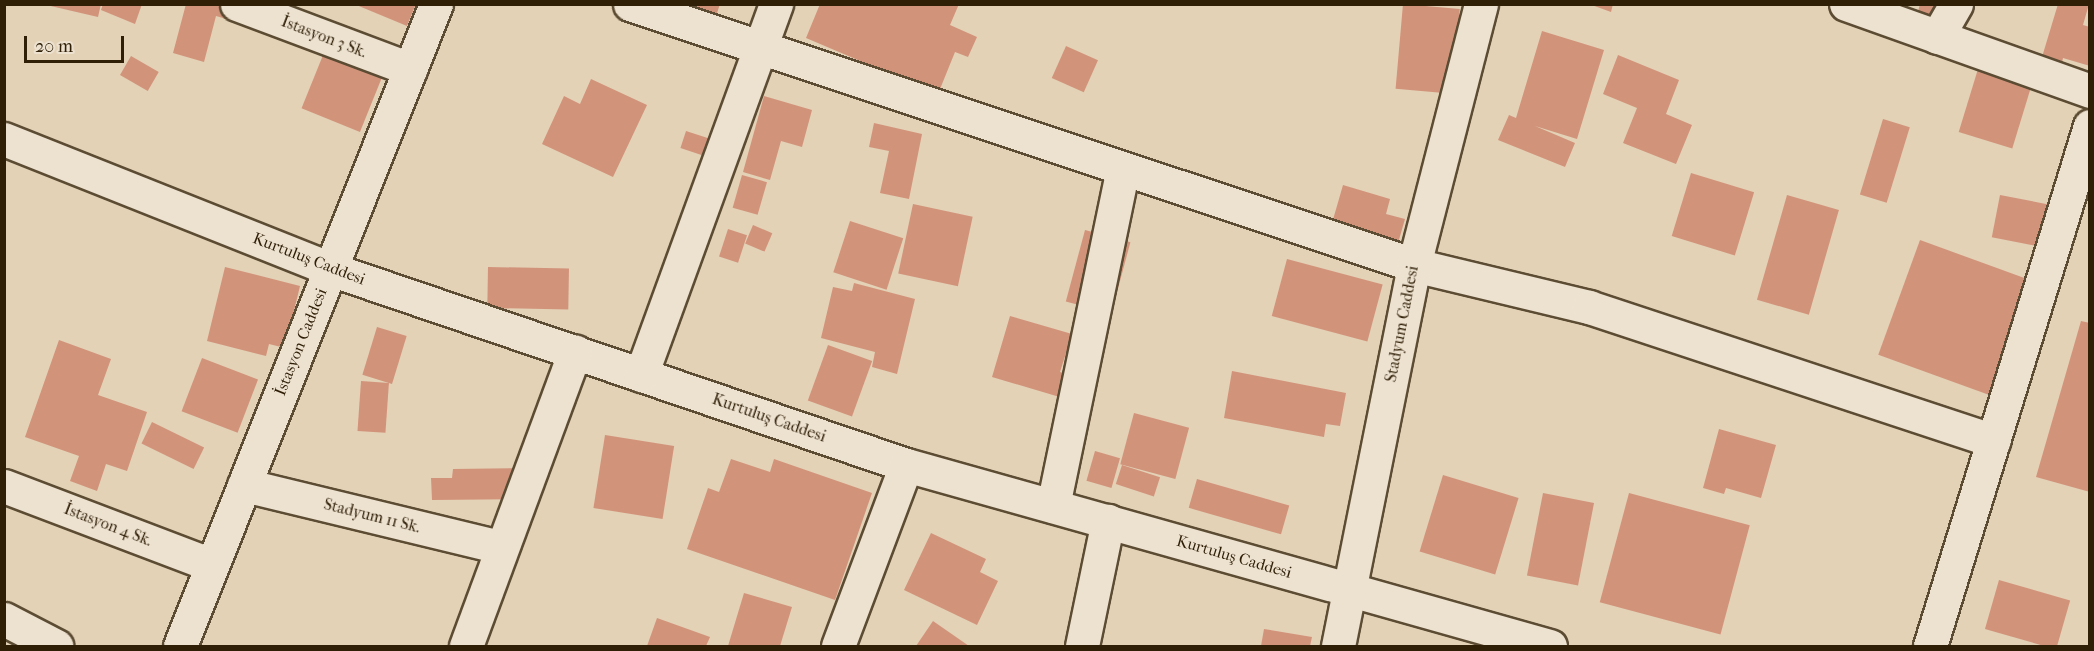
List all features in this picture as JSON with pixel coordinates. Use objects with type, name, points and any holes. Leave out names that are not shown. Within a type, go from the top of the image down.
[{"type":"street","name":"İstasyon 3 Sk.","points":[[237,4],[410,69]]},
{"type":"street","name":"İstasyon Caddesi","points":[[180,646],[436,4]]},
{"type":"street","points":[[630,4],[760,50],[1414,265],[1589,307],[1993,441]]},
{"type":"street","points":[[641,375],[776,4]]},
{"type":"street","points":[[1846,4],[2090,91]]},
{"type":"street","points":[[1937,37],[1956,4]]},
{"type":"street","name":"Stadyum Caddesi","points":[[1338,646],[1414,265],[1472,8]]},
{"type":"street","points":[[1930,646],[2090,126]]},
{"type":"street","name":"Kurtuluş Caddesi","points":[[4,139],[330,269],[906,465],[1550,646]]},
{"type":"street","points":[[1053,506],[1123,169]]},
{"type":"street","points":[[466,646],[500,547],[575,352]]},
{"type":"street","points":[[838,646],[906,465]]},
{"type":"street","name":"Stadyum 11 Sk.","points":[[244,485],[500,547]]},
{"type":"street","name":"İstasyon 4 Sk.","points":[[4,486],[212,565]]},
{"type":"street","points":[[1082,646],[1108,521]]},
{"type":"street","points":[[4,619],[56,646]]},
{"type":"building","points":[[42,4],[101,4],[98,17]]},
{"type":"building","points":[[103,4],[142,4],[135,24],[101,10]]},
{"type":"building","points":[[186,4],[268,4],[261,29],[216,16],[204,62],[173,53]]},
{"type":"building","points":[[354,4],[416,4],[407,26]]},
{"type":"building","points":[[660,4],[720,4],[712,28]]},
{"type":"building","points":[[820,4],[959,4],[950,25],[977,37],[968,57],[955,52],[938,94],[806,38]]},
{"type":"building","points":[[1403,4],[1460,9],[1452,94],[1396,89]]},
{"type":"building","points":[[1589,4],[1613,4],[1611,12]]},
{"type":"building","points":[[1920,4],[1955,4],[1947,29],[1916,19]]},
{"type":"building","points":[[2058,4],[2089,4],[2083,25],[2090,27],[2090,66],[2063,58],[2060,72],[2039,67]]},
{"type":"building","points":[[336,23],[394,47],[360,132],[302,108]]},
{"type":"building","points":[[1542,31],[1604,50],[1577,139],[1535,126],[1575,143],[1565,167],[1498,140],[1509,115],[1516,118]]},
{"type":"building","points":[[1066,46],[1098,60],[1084,92],[1052,78]]},
{"type":"building","points":[[1618,55],[1679,80],[1666,114],[1692,125],[1676,164],[1623,143],[1637,108],[1603,94]]},
{"type":"building","points":[[131,56],[159,72],[148,91],[120,75]]},
{"type":"building","points":[[1978,69],[2032,85],[2012,148],[1959,132]]},
{"type":"building","points":[[591,79],[647,105],[613,177],[542,144],[564,96],[580,104]]},
{"type":"building","points":[[764,96],[812,110],[802,147],[781,141],[770,180],[743,172]]},
{"type":"building","points":[[1883,119],[1910,127],[1887,203],[1860,195]]},
{"type":"building","points":[[874,123],[922,134],[909,199],[880,193],[889,151],[869,147]]},
{"type":"building","points":[[686,131],[711,139],[705,156],[680,148]]},
{"type":"building","points":[[1691,173],[1754,192],[1735,255],[1672,236]]},
{"type":"building","points":[[742,175],[767,182],[758,215],[733,208]]},
{"type":"building","points":[[1343,185],[1390,199],[1386,214],[1405,219],[1396,250],[1330,230]]},
{"type":"building","points":[[1787,195],[1839,210],[1809,315],[1757,300]]},
{"type":"building","points":[[2000,195],[2060,207],[2052,249],[1992,237]]},
{"type":"building","points":[[913,204],[973,217],[958,286],[898,273]]},
{"type":"building","points":[[850,221],[903,238],[887,290],[833,272]]},
{"type":"building","points":[[753,225],[772,233],[765,252],[745,243]]},
{"type":"building","points":[[728,229],[747,235],[738,263],[719,257]]},
{"type":"building","points":[[1085,230],[1130,242],[1111,314],[1066,301]]},
{"type":"building","points":[[1920,240],[2050,287],[2008,402],[1878,355]]},
{"type":"building","points":[[1287,259],[1383,285],[1367,342],[1272,316]]},
{"type":"building","points":[[225,267],[300,286],[285,348],[269,344],[266,356],[207,341]]},
{"type":"building","points":[[488,267],[569,268],[568,309],[487,308]]},
{"type":"building","points":[[854,283],[915,299],[897,374],[872,367],[875,352],[821,338],[833,287],[852,291]]},
{"type":"building","points":[[1010,316],[1072,334],[1060,372],[1080,378],[1073,401],[992,377]]},
{"type":"building","points":[[2081,321],[2090,323],[2090,492],[2036,477]]},
{"type":"building","points":[[377,327],[407,336],[392,384],[362,375]]},
{"type":"building","points":[[59,340],[111,359],[98,395],[147,412],[127,471],[106,464],[97,491],[70,481],[79,456],[25,437]]},
{"type":"building","points":[[828,345],[872,361],[852,417],[808,400]]},
{"type":"building","points":[[202,358],[258,380],[238,433],[182,411]]},
{"type":"building","points":[[1232,371],[1346,393],[1340,426],[1326,424],[1324,437],[1224,418]]},
{"type":"building","points":[[361,381],[389,383],[385,433],[358,431]]},
{"type":"building","points":[[1134,413],[1189,428],[1175,479],[1120,464]]},
{"type":"building","points":[[152,422],[204,447],[194,469],[141,444]]},
{"type":"building","points":[[1719,429],[1776,445],[1761,498],[1726,488],[1724,494],[1703,488]]},
{"type":"building","points":[[605,435],[674,446],[663,519],[593,508]]},
{"type":"building","points":[[1095,451],[1120,458],[1111,488],[1086,481]]},
{"type":"building","points":[[731,459],[770,472],[774,459],[872,493],[835,600],[687,549],[708,488],[719,492]]},
{"type":"building","points":[[1122,465],[1160,477],[1154,496],[1116,484]]},
{"type":"building","points":[[527,468],[527,499],[432,500],[431,478],[452,478],[453,469]]},
{"type":"building","points":[[1443,475],[1519,498],[1495,575],[1420,552]]},
{"type":"building","points":[[1197,479],[1289,505],[1281,534],[1189,508]]},
{"type":"building","points":[[1543,493],[1594,503],[1578,585],[1527,575]]},
{"type":"building","points":[[1629,493],[1750,525],[1720,635],[1600,602]]},
{"type":"building","points":[[931,533],[986,559],[980,572],[998,581],[977,625],[904,590]]},
{"type":"building","points":[[1999,580],[2070,600],[2057,646],[2044,646],[1985,629]]},
{"type":"building","points":[[744,593],[792,607],[780,646],[728,646]]},
{"type":"building","points":[[657,618],[710,637],[706,646],[647,646]]},
{"type":"building","points":[[933,621],[969,646],[916,646]]},
{"type":"building","points":[[1264,629],[1312,637],[1310,646],[1261,646]]}]
